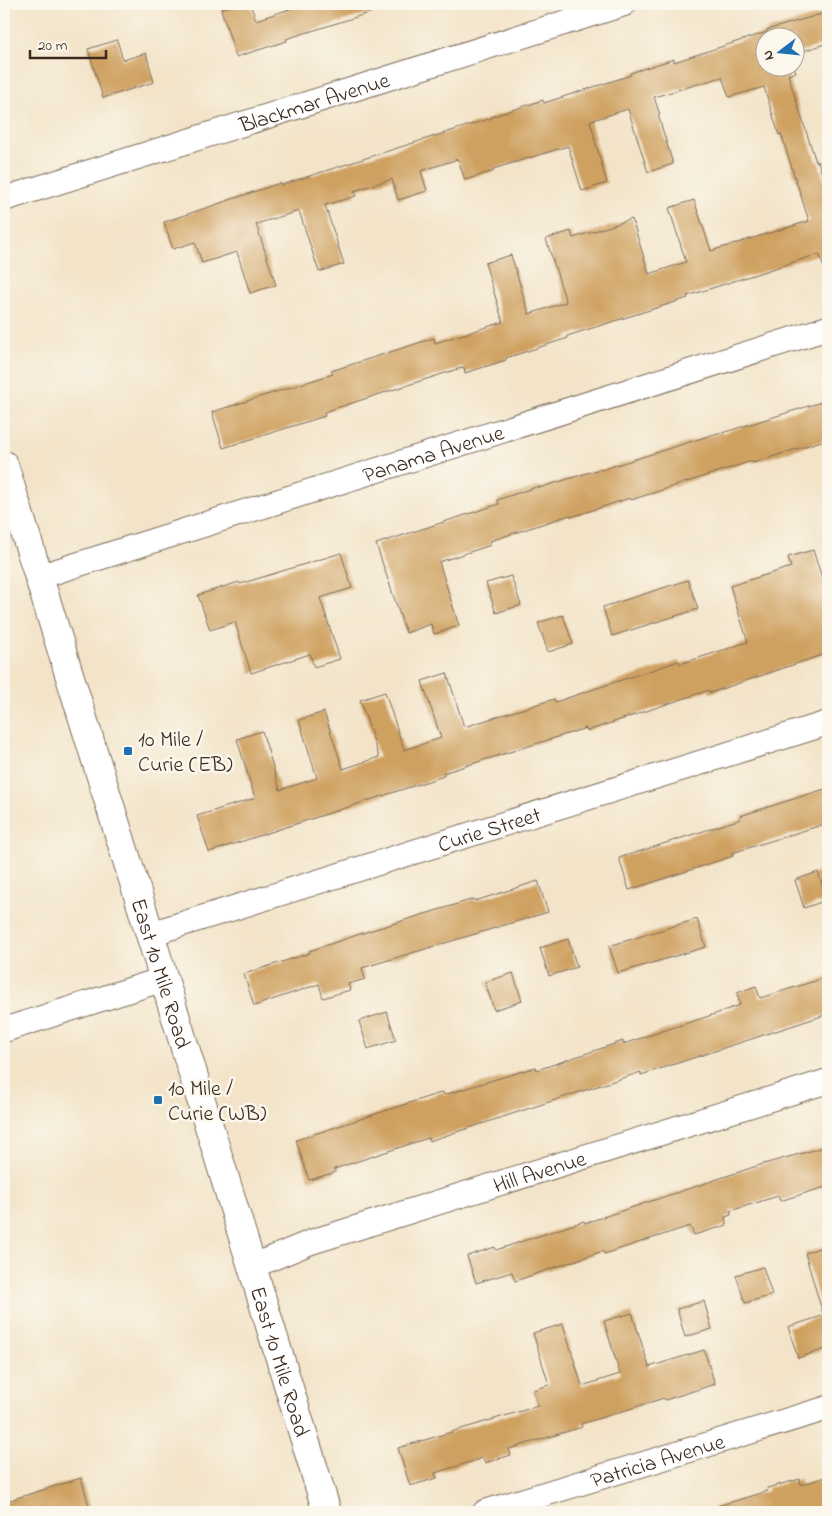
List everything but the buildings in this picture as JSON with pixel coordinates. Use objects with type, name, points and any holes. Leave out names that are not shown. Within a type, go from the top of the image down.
[{"type":"main road","name":"East 10 Mile Road","points":[[4,465],[327,1512]]},
{"type":"street","name":"Blackmar Avenue","points":[[4,199],[624,4]]},
{"type":"street","name":"Panama Avenue","points":[[38,576],[828,328]]},
{"type":"street","name":"Curie Street","points":[[150,934],[828,723]]},
{"type":"street","points":[[4,1030],[164,979]]},
{"type":"street","name":"Hill Avenue","points":[[251,1267],[311,1242],[828,1081]]},
{"type":"street","name":"Patricia Avenue","points":[[485,1512],[828,1408]]},
{"type":"place","name":"10 Mile / Curie (EB)","points":[[128,751]]},
{"type":"place","name":"10 Mile / Curie (WB)","points":[[158,1100]]}]
